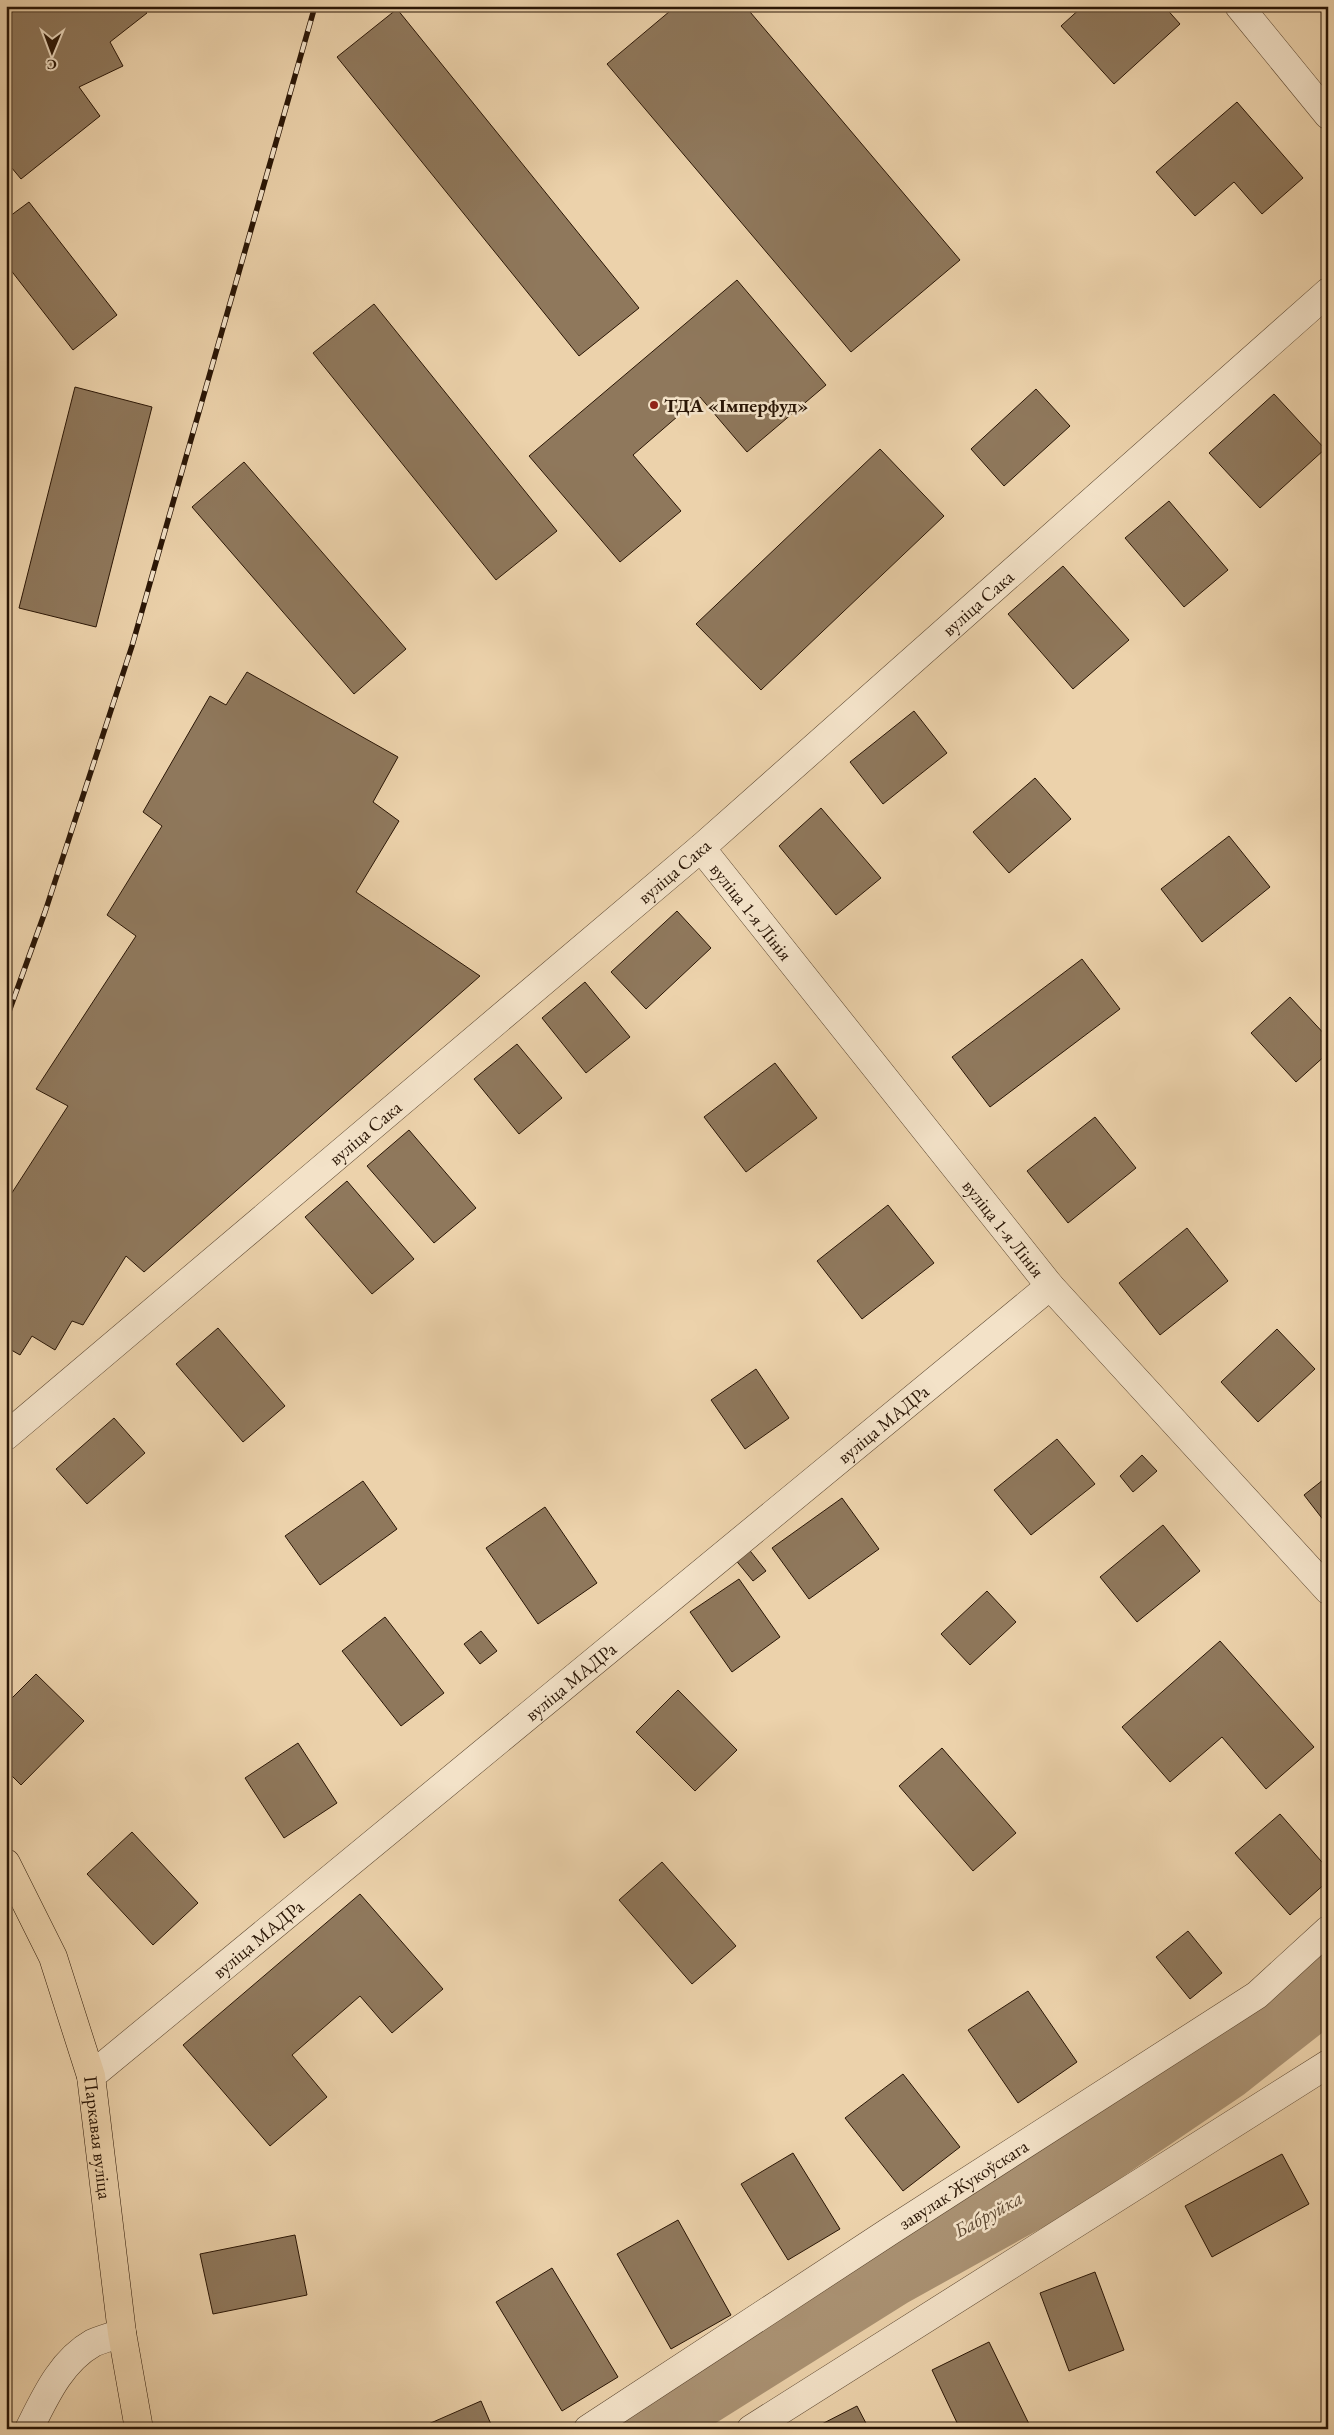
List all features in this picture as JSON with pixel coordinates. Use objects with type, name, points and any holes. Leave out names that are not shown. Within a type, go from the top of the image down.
[{"type":"main road","name":"Паркавая вуліца","points":[[6,1862],[53,1957],[91,2076],[122,2333],[139,2429]]},
{"type":"street","points":[[1239,6],[1328,115]]},
{"type":"street","name":"вуліца Сака","points":[[6,1436],[701,848],[1328,292]]},
{"type":"street","name":"вуліца 1-я Лінія","points":[[701,848],[1050,1286],[1328,1590]]},
{"type":"street","name":"вуліца МАДРа","points":[[91,2076],[1050,1286]]},
{"type":"street","name":"завулак Жукоўскага","points":[[588,2429],[890,2231],[1257,1995],[1328,1930]]},
{"type":"street","points":[[751,2429],[1328,2064]]},
{"type":"street","points":[[29,2429],[46,2395],[72,2358],[94,2343],[122,2333]]},
{"type":"building","points":[[9,6],[140,6],[147,13],[110,42],[123,66],[79,87],[100,116],[21,179],[6,161],[6,9]]},
{"type":"building","points":[[676,6],[745,6],[960,260],[851,352],[607,64]]},
{"type":"building","points":[[1083,6],[1164,6],[1180,24],[1114,84],[1061,26]]},
{"type":"building","points":[[397,9],[639,308],[579,356],[337,57]]},
{"type":"building","points":[[1237,102],[1303,178],[1262,214],[1234,182],[1195,216],[1156,172]]},
{"type":"building","points":[[29,202],[117,315],[73,350],[6,264],[6,219]]},
{"type":"building","points":[[737,280],[826,385],[747,452],[700,397],[633,455],[681,511],[620,562],[529,456]]},
{"type":"building","points":[[374,304],[557,531],[496,580],[313,353]]},
{"type":"building","points":[[75,387],[152,407],[96,627],[19,608]]},
{"type":"building","points":[[1036,389],[1070,426],[1004,486],[971,449]]},
{"type":"building","points":[[1274,394],[1325,449],[1260,508],[1209,453]]},
{"type":"building","points":[[880,449],[944,516],[761,690],[696,624]]},
{"type":"building","points":[[244,462],[406,649],[354,694],[192,507]]},
{"type":"building","points":[[1169,501],[1228,570],[1184,607],[1125,538]]},
{"type":"building","points":[[1063,566],[1129,640],[1073,689],[1008,614]]},
{"type":"building","points":[[247,672],[398,757],[373,802],[399,821],[356,892],[480,976],[144,1272],[126,1256],[83,1325],[72,1321],[55,1350],[32,1336],[20,1355],[6,1347],[6,1202],[68,1106],[36,1089],[136,936],[107,915],[162,826],[143,812],[210,696],[226,705]]},
{"type":"building","points":[[914,711],[947,753],[883,804],[850,762]]},
{"type":"building","points":[[1035,778],[1071,819],[1009,873],[973,832]]},
{"type":"building","points":[[821,808],[881,878],[836,915],[779,846]]},
{"type":"building","points":[[1229,836],[1270,887],[1202,942],[1161,889]]},
{"type":"building","points":[[677,911],[711,948],[646,1009],[611,972]]},
{"type":"building","points":[[1082,959],[1120,1009],[990,1107],[952,1057]]},
{"type":"building","points":[[585,982],[630,1037],[586,1073],[542,1018]]},
{"type":"building","points":[[1290,997],[1328,1038],[1328,1053],[1296,1082],[1251,1033]]},
{"type":"building","points":[[517,1044],[562,1098],[519,1134],[474,1079]]},
{"type":"building","points":[[775,1063],[817,1118],[746,1172],[704,1117]]},
{"type":"building","points":[[1095,1117],[1136,1168],[1068,1223],[1027,1171]]},
{"type":"building","points":[[409,1130],[476,1208],[434,1243],[367,1166]]},
{"type":"building","points":[[347,1181],[414,1259],[372,1294],[305,1217]]},
{"type":"building","points":[[888,1205],[934,1263],[862,1319],[817,1261]]},
{"type":"building","points":[[1187,1228],[1228,1281],[1160,1335],[1119,1283]]},
{"type":"building","points":[[218,1328],[285,1406],[243,1442],[176,1364]]},
{"type":"building","points":[[1277,1329],[1315,1369],[1258,1422],[1221,1382]]},
{"type":"building","points":[[756,1369],[789,1418],[745,1449],[711,1400]]},
{"type":"building","points":[[114,1418],[145,1453],[87,1504],[56,1469]]},
{"type":"building","points":[[1057,1439],[1095,1484],[1031,1535],[994,1490]]},
{"type":"building","points":[[1142,1455],[1157,1471],[1133,1492],[1120,1476]]},
{"type":"building","points":[[1328,1476],[1328,1526],[1304,1495]]},
{"type":"building","points":[[363,1481],[397,1529],[320,1585],[285,1536]]},
{"type":"building","points":[[842,1498],[879,1549],[809,1599],[772,1548]]},
{"type":"building","points":[[545,1507],[597,1583],[538,1624],[486,1548]]},
{"type":"building","points":[[1163,1525],[1200,1571],[1137,1622],[1100,1577]]},
{"type":"building","points":[[747,1547],[766,1571],[753,1581],[734,1558]]},
{"type":"building","points":[[739,1579],[780,1637],[732,1672],[690,1612]]},
{"type":"building","points":[[987,1591],[1016,1622],[970,1665],[941,1634]]},
{"type":"building","points":[[385,1617],[444,1693],[401,1726],[342,1651]]},
{"type":"building","points":[[481,1631],[497,1651],[480,1664],[464,1644]]},
{"type":"building","points":[[1220,1641],[1314,1747],[1266,1789],[1222,1737],[1170,1782],[1122,1727]]},
{"type":"building","points":[[36,1674],[84,1721],[21,1785],[6,1770],[6,1704]]},
{"type":"building","points":[[678,1690],[737,1750],[695,1791],[636,1732]]},
{"type":"building","points":[[298,1743],[337,1803],[284,1838],[245,1778]]},
{"type":"building","points":[[942,1748],[1016,1833],[973,1871],[899,1786]]},
{"type":"building","points":[[1280,1814],[1328,1869],[1328,1881],[1290,1915],[1235,1853]]},
{"type":"building","points":[[132,1832],[198,1903],[153,1945],[87,1874]]},
{"type":"building","points":[[662,1862],[736,1946],[692,1984],[619,1900]]},
{"type":"building","points":[[360,1894],[443,1989],[392,2033],[360,1996],[292,2055],[327,2097],[270,2146],[183,2045]]},
{"type":"building","points":[[1188,1931],[1222,1973],[1190,1999],[1156,1957]]},
{"type":"building","points":[[1028,1991],[1077,2062],[1018,2103],[968,2030]]},
{"type":"building","points":[[903,2074],[960,2147],[903,2191],[845,2118]]},
{"type":"building","points":[[793,2153],[840,2229],[788,2260],[741,2184]]},
{"type":"building","points":[[1282,2154],[1309,2204],[1212,2257],[1185,2206]]},
{"type":"building","points":[[678,2220],[731,2315],[671,2349],[617,2254]]},
{"type":"building","points":[[295,2235],[307,2295],[213,2314],[200,2254]]},
{"type":"building","points":[[552,2268],[618,2377],[562,2411],[496,2302]]},
{"type":"building","points":[[1095,2272],[1124,2350],[1069,2371],[1040,2293]]},
{"type":"building","points":[[989,2342],[1030,2426],[1024,2429],[960,2429],[932,2370]]},
{"type":"building","points":[[481,2401],[493,2429],[417,2429]]},
{"type":"building","points":[[857,2406],[869,2429],[817,2429],[816,2427]]},
{"type":"waterway","name":"Бабруйка","points":[[635,2429],[888,2270],[1050,2180],[1221,2064],[1328,1980]]},
{"type":"railway","points":[[6,1020],[45,912],[132,646],[315,6]]},
{"type":"place","name":"ТДА «Імперфуд»","points":[[654,405]]}]
